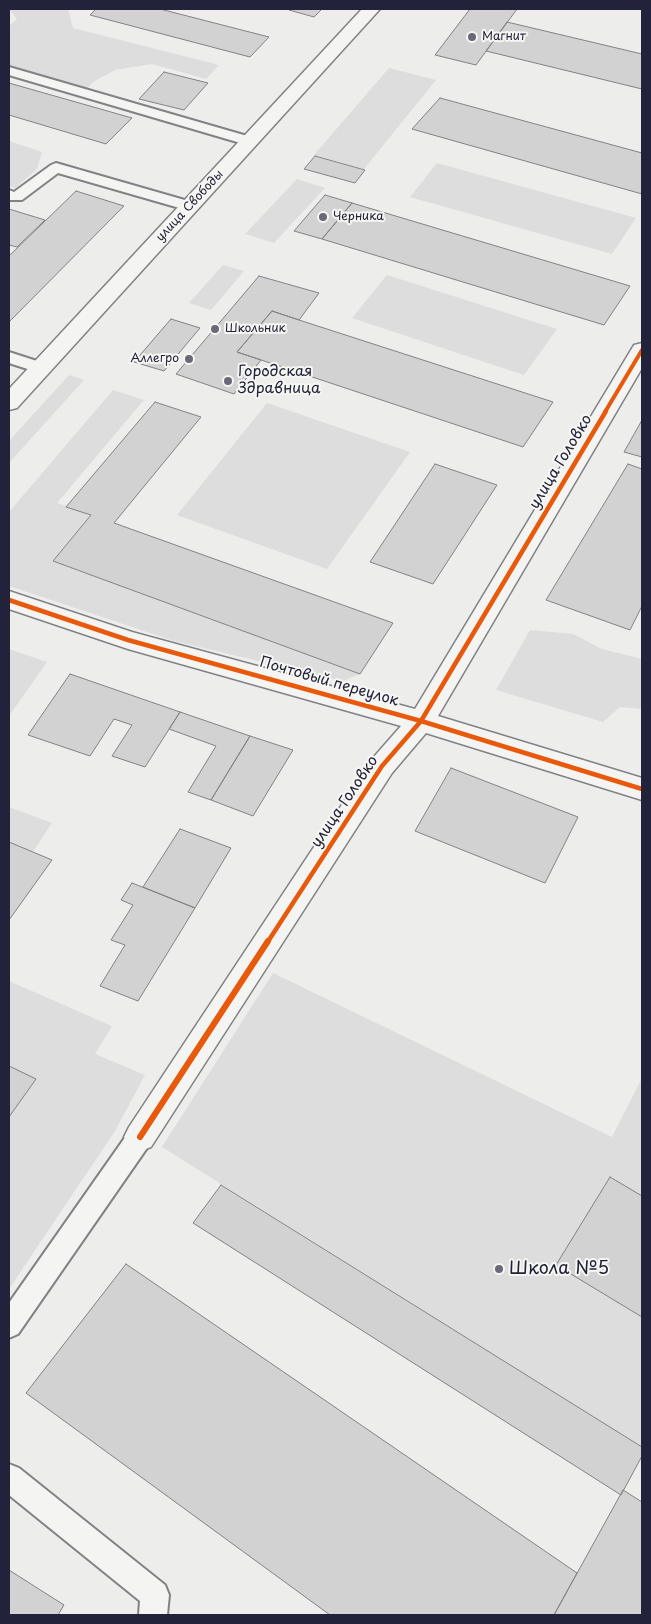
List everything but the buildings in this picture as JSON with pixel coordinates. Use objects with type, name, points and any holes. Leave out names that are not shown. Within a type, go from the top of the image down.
[{"type":"street","name":"улица Свободы","points":[[9,403],[372,9]]},
{"type":"street","name":"улица Головко","points":[[140,1137],[382,766],[422,721],[642,350]]},
{"type":"street","name":"Почтовый переулок","points":[[9,600],[128,640],[422,721],[642,789]]},
{"type":"lane","points":[[9,71],[249,141]]},
{"type":"lane","points":[[9,195],[17,197],[56,168],[190,206]]},
{"type":"lane","points":[[9,357],[40,368]]},
{"type":"lane","points":[[9,1325],[140,1137]]},
{"type":"lane","points":[[9,1478],[154,1594],[152,1615]]},
{"type":"shaded area","points":[[9,9],[68,9],[73,28],[219,65],[206,79],[152,64],[115,70],[93,82],[85,91],[59,88],[9,72],[9,26],[17,19]]},
{"type":"shaded area","points":[[389,68],[436,80],[364,169],[314,155]]},
{"type":"shaded area","points":[[9,141],[42,152],[37,169],[15,188],[9,186]]},
{"type":"shaded area","points":[[437,163],[636,218],[612,254],[410,197]]},
{"type":"shaded area","points":[[297,179],[325,188],[274,243],[245,234]]},
{"type":"shaded area","points":[[223,265],[244,271],[211,310],[189,303]]},
{"type":"shaded area","points":[[387,275],[557,329],[524,375],[352,318]]},
{"type":"shaded area","points":[[69,375],[84,380],[9,463],[9,441]]},
{"type":"shaded area","points":[[113,390],[144,400],[57,503],[91,515],[53,561],[360,674],[343,681],[174,641],[9,586],[9,512]]},
{"type":"shaded area","points":[[267,403],[410,452],[327,569],[177,515]]},
{"type":"shaded area","points":[[530,630],[573,634],[602,649],[642,659],[642,709],[620,707],[603,722],[496,690]]},
{"type":"shaded area","points":[[9,649],[47,662],[9,716]]},
{"type":"shaded area","points":[[9,807],[52,823],[33,852],[52,860],[9,920]]},
{"type":"shaded area","name":"Школа №5","points":[[273,973],[612,1137],[642,1078],[642,1447],[162,1147]]},
{"type":"shaded area","points":[[9,981],[112,1026],[95,1054],[145,1075],[115,1131],[9,1289]]},
{"type":"cycle path","points":[[140,1137],[382,766],[421,721],[642,350]]},
{"type":"cycle path","points":[[9,600],[128,640],[421,721],[642,789]]},
{"type":"place","name":"Магнит","points":[[472,37]]},
{"type":"place","name":"Черника","points":[[323,217]]},
{"type":"place","name":"Школьник","points":[[215,329]]},
{"type":"place","name":"Аллегро","points":[[189,359]]},
{"type":"place","name":"Городская Здравница","points":[[228,381]]},
{"type":"place","name":"Школа №5","points":[[499,1269]]}]
